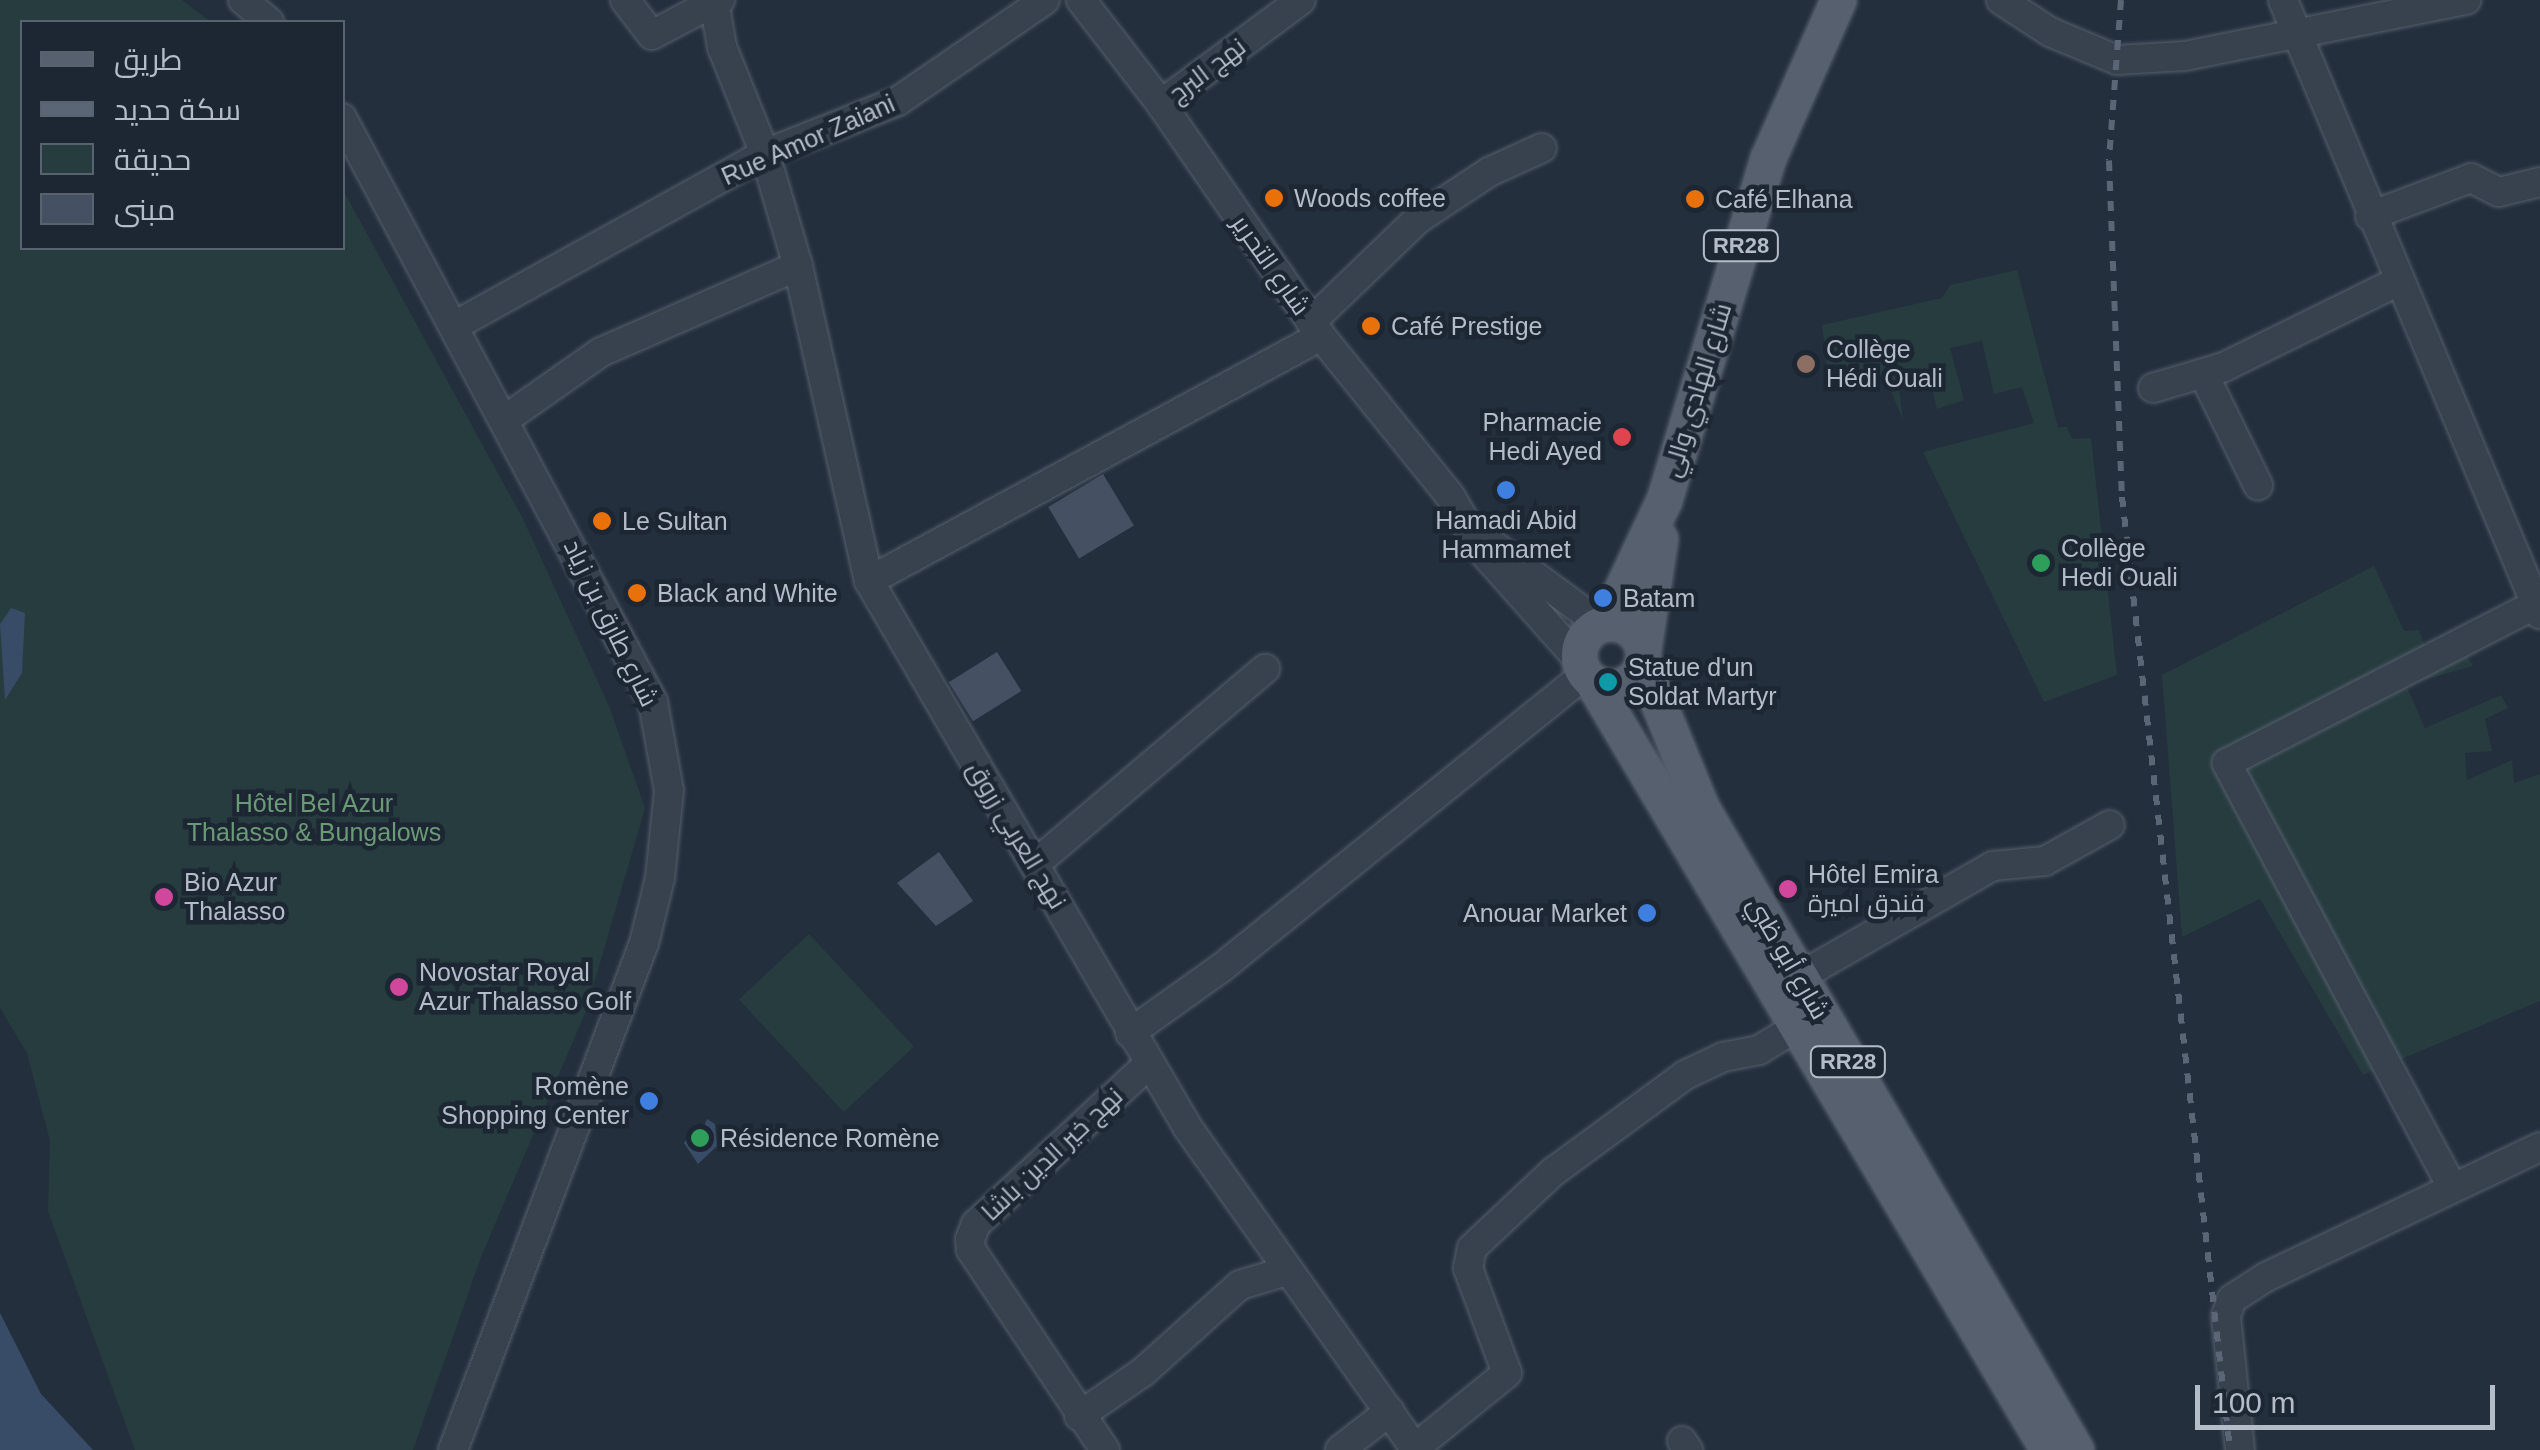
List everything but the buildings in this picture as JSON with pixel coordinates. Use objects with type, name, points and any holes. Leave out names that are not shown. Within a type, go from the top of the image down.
[{"type":"main road","name":"شارع الهادي والي","points":[[1642,656],[1664,500],[1768,158],[1838,0]]},
{"type":"main road","name":"شارع الهادي والي","points":[[1603,623],[1664,500]]},
{"type":"main road","points":[[1585,672],[1628,682],[1642,656],[1630,629],[1603,623]]},
{"type":"main road","name":"RR28","points":[[1585,672],[1583,638],[1603,623]]},
{"type":"main road","name":"شارع أبو ظبي","points":[[1642,656],[1701,807],[1799,977],[1856,1103],[2048,1450]]},
{"type":"main road","name":"شارع أبو ظبي","points":[[1585,672],[1796,1028],[1856,1103],[2076,1450]]},
{"type":"street","points":[[244,0],[267,20]]},
{"type":"street","points":[[625,0],[652,35],[717,1]]},
{"type":"street","name":"Rue Amor Zaiani","points":[[456,325],[765,154],[898,101],[1046,0]]},
{"type":"street","name":"شارع التحرير","points":[[1080,0],[1162,104],[1316,329],[1585,672]]},
{"type":"street","name":"نهج البرج","points":[[1162,104],[1301,0]]},
{"type":"street","points":[[2001,0],[2050,32],[2117,60],[2185,56],[2466,0]]},
{"type":"street","points":[[2282,0],[2396,282],[2538,609],[2228,763],[2452,1187]]},
{"type":"street","name":"نهج العربي زروق","points":[[717,1],[730,69],[765,154],[798,266],[869,581],[1149,1064],[1286,1271],[1415,1449]]},
{"type":"street","name":"شارع طارق بن زياد","points":[[345,123],[507,418],[653,702],[668,791],[660,878],[644,944],[452,1450]]},
{"type":"street","points":[[869,581],[1316,329],[1418,219],[1488,172],[1542,148]]},
{"type":"street","points":[[2370,216],[2472,178],[2499,192],[2540,182]]},
{"type":"street","points":[[507,418],[601,352],[798,266]]},
{"type":"street","points":[[2153,388],[2204,375],[2396,282]]},
{"type":"street","points":[[2204,375],[2258,485]]},
{"type":"street","name":"شارع التحرير","points":[[1489,549],[1603,623]]},
{"type":"street","points":[[1036,864],[1265,669]]},
{"type":"street","points":[[1130,1033],[1221,968],[1585,672]]},
{"type":"street","points":[[1799,977],[1993,866],[2045,861],[2110,825]]},
{"type":"street","points":[[1415,1449],[1507,1372],[1468,1268],[1472,1248],[1553,1172],[1685,1075],[1724,1056],[1759,1050],[1796,1028]]},
{"type":"street","name":"نهج خير الدين باشا","points":[[1105,1450],[970,1239],[976,1224],[1149,1064]]},
{"type":"street","points":[[2240,1450],[2226,1316],[2232,1300],[2266,1276],[2540,1147]]},
{"type":"street","points":[[1080,1416],[1143,1372],[1240,1284],[1286,1271]]},
{"type":"street","points":[[1340,1450],[1390,1411]]},
{"type":"green space","name":"Hôtel Bel Azur Thalasso & Bungalows","points":[[0,0],[182,0],[208,20],[20,20],[20,250],[345,250],[345,194],[523,519],[609,706],[645,808],[586,1011],[481,1257],[413,1450],[135,1450],[48,1211],[50,1141],[27,1053],[0,1008]]},
{"type":"green space","name":"Collège Hedi Ouali","points":[[2017,270],[2058,427],[2067,427],[2072,439],[2091,438],[2117,675],[2044,702],[1923,452],[2034,423],[2022,387],[1994,394],[1982,341],[1950,348],[1964,400],[1937,409],[1927,370],[1898,379],[1903,420],[1884,374],[1860,387],[1856,366],[1829,379],[1822,325],[1942,298],[1950,285]]},
{"type":"green space","points":[[2374,566],[2404,631],[2419,630],[2425,647],[2454,634],[2473,666],[2406,685],[2425,728],[2501,695],[2508,708],[2485,719],[2492,751],[2465,753],[2467,780],[2512,760],[2514,783],[2540,774],[2540,1001],[2363,1075],[2260,899],[2182,937],[2162,675]]},
{"type":"green space","points":[[809,934],[914,1047],[844,1112],[739,999]]},
{"type":"water","points":[[11,608],[25,613],[22,673],[5,700],[0,624]]},
{"type":"water","name":"Résidence Romène","points":[[707,1119],[715,1124],[717,1146],[698,1164],[684,1143],[696,1124],[702,1131]]},
{"type":"water","points":[[0,1313],[41,1394],[93,1450],[0,1450]]},
{"type":"railway","points":[[2121,0],[2109,161],[2122,497],[2230,1450]]},
{"type":"place","name":"Woods coffee","points":[[1274,198]]},
{"type":"place","name":"Café Elhana","points":[[1695,199]]},
{"type":"place","name":"Café Prestige","points":[[1371,326]]},
{"type":"place","name":"Collège Hédi Ouali","points":[[1806,364]]},
{"type":"place","name":"Pharmacie Hedi Ayed","points":[[1622,437]]},
{"type":"place","name":"Hamadi Abid Hammamet","points":[[1506,490]]},
{"type":"place","name":"Le Sultan","points":[[602,521]]},
{"type":"place","name":"Collège Hedi Ouali","points":[[2041,563]]},
{"type":"place","name":"Black and White","points":[[637,593]]},
{"type":"place","name":"Batam","points":[[1603,598]]},
{"type":"place","name":"Statue d'un Soldat Martyr","points":[[1608,682]]},
{"type":"place","name":"Hôtel Emira فندق اميرة","points":[[1788,889]]},
{"type":"place","name":"Bio Azur Thalasso","points":[[164,897]]},
{"type":"place","name":"Anouar Market","points":[[1647,913]]},
{"type":"place","name":"Novostar Royal Azur Thalasso Golf","points":[[399,987]]},
{"type":"place","name":"Romène Shopping Center","points":[[649,1101]]},
{"type":"place","name":"Résidence Romène","points":[[700,1138]]}]
